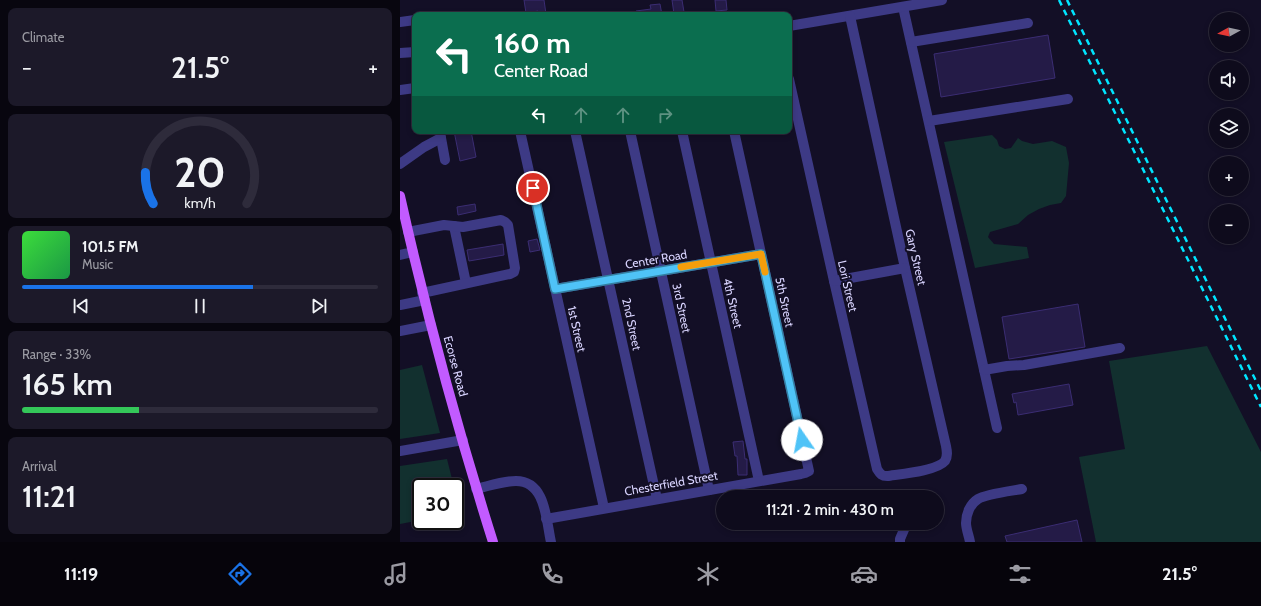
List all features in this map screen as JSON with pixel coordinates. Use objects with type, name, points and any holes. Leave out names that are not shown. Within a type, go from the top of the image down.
[{"type":"main road","name":"Ecorse Road","points":[[400,196],[402,211],[431,325],[476,489],[493,542]]},
{"type":"street","points":[[792,26],[942,0]]},
{"type":"street","points":[[903,7],[997,428]]},
{"type":"street","name":"Gary Street","points":[[850,16],[947,455],[946,460],[938,466],[925,470],[903,473]]},
{"type":"street","points":[[400,22],[412,20]]},
{"type":"street","points":[[911,42],[1028,23]]},
{"type":"street","points":[[400,54],[412,52]]},
{"type":"street","points":[[400,90],[412,88]]},
{"type":"street","name":"Lori Street","points":[[792,92],[877,469],[883,476],[903,473]]},
{"type":"street","points":[[929,121],[1068,99]]},
{"type":"street","points":[[400,164],[440,134],[445,160]]},
{"type":"street","name":"1st Street","points":[[521,134],[604,508]]},
{"type":"street","name":"2nd Street","points":[[576,134],[657,499]]},
{"type":"street","name":"3rd Street","points":[[631,134],[709,490]]},
{"type":"street","name":"4th Street","points":[[683,134],[759,481]]},
{"type":"street","name":"5th Street","points":[[735,134],[809,470],[801,474]]},
{"type":"street","points":[[400,306],[466,284],[510,274],[514,272],[515,268],[508,225],[501,220],[463,227],[444,225],[408,232]]},
{"type":"street","points":[[454,226],[466,284]]},
{"type":"street","points":[[400,255],[413,252]]},
{"type":"street","name":"Center Road","points":[[555,289],[761,254]]},
{"type":"street","points":[[834,281],[905,268]]},
{"type":"street","points":[[400,331],[431,325]]},
{"type":"street","points":[[984,370],[1024,365],[1120,348]]},
{"type":"street","points":[[400,451],[463,440]]},
{"type":"street","name":"Chesterfield Street","points":[[546,519],[801,474]]},
{"type":"street","points":[[476,489],[516,481],[525,482],[534,487],[542,498],[550,542]]},
{"type":"street","points":[[970,542],[966,524],[967,514],[971,505],[978,498],[1022,489]]},
{"type":"street","points":[[900,542],[904,530]]},
{"type":"green space","points":[[992,135],[997,140],[999,146],[1005,149],[1011,148],[1018,138],[1022,141],[1033,144],[1052,141],[1066,147],[1069,163],[1066,196],[1061,203],[1039,209],[1028,215],[1018,224],[990,232],[988,237],[994,244],[1027,247],[1029,258],[975,268],[944,142]]},
{"type":"green space","points":[[1207,346],[1261,452],[1261,542],[1096,542],[1079,457],[1125,449],[1109,361]]},
{"type":"green space","points":[[422,365],[440,433],[400,439],[400,370]]},
{"type":"green space","points":[[447,459],[452,478],[412,478],[412,522],[400,524],[400,466]]},
{"type":"building","points":[[524,0],[544,0],[546,12],[526,12]]},
{"type":"building","points":[[672,0],[682,0],[684,12],[674,12]]},
{"type":"building","points":[[715,0],[726,0],[727,10],[716,11]]},
{"type":"building","points":[[660,4],[661,12],[636,12],[651,9],[650,5]]},
{"type":"building","points":[[1048,35],[1055,78],[941,97],[934,54]]},
{"type":"building","points":[[455,134],[472,134],[476,157],[460,161]]},
{"type":"building","points":[[475,204],[476,211],[458,215],[457,207]]},
{"type":"building","points":[[537,239],[540,250],[530,252],[528,241]]},
{"type":"building","points":[[503,244],[504,255],[469,261],[467,250]]},
{"type":"building","points":[[1078,304],[1085,347],[1009,359],[1002,317]]},
{"type":"building","points":[[1069,384],[1073,405],[1018,415],[1016,402],[1014,403],[1012,394]]},
{"type":"building","points":[[743,441],[745,459],[747,459],[747,475],[738,475],[737,456],[735,456],[733,442]]},
{"type":"building","points":[[1077,520],[1082,542],[1007,542],[1005,536]]},
{"type":"railway","points":[[1059,0],[1261,407]]},
{"type":"railway","points":[[1067,0],[1261,391]]},
{"type":"slow traffic","points":[[681,267],[761,254],[765,272]]},
{"type":"route","points":[[533,188],[555,289],[761,254],[802,440]]}]
